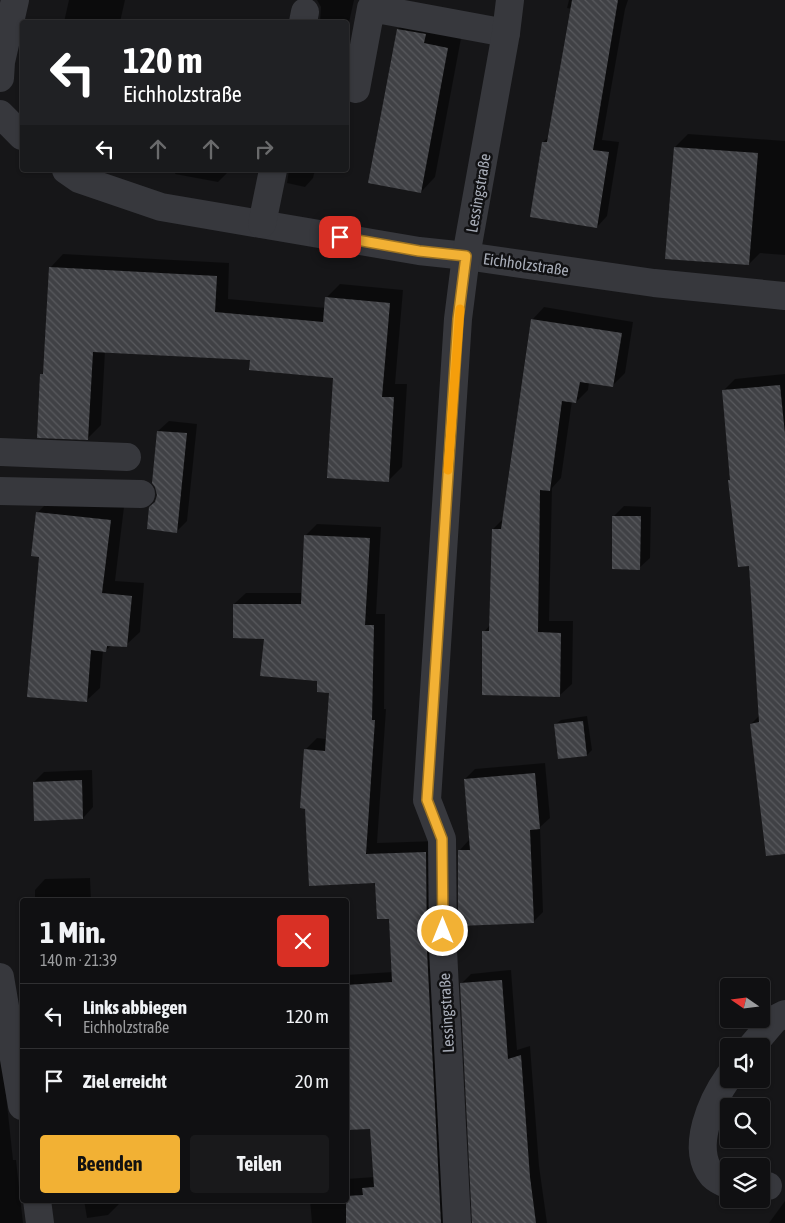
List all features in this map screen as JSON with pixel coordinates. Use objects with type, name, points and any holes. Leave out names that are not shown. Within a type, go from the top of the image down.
[{"type":"street","points":[[0,78],[1,62],[15,0]]},
{"type":"street","name":"Lessingstraße","points":[[457,1223],[443,950],[442,839],[427,800],[458,319],[466,256],[506,33],[510,0]]},
{"type":"street","points":[[356,89],[372,8],[506,33]]},
{"type":"street","points":[[0,114],[20,134]]},
{"type":"street","name":"Eichholzstraße","points":[[69,172],[80,179],[161,207],[419,251],[654,283],[785,296]]},
{"type":"street","points":[[262,224],[273,172]]},
{"type":"street","points":[[0,452],[127,457]]},
{"type":"street","points":[[0,491],[141,494]]},
{"type":"street","points":[[0,977],[5,1025],[20,1096]]},
{"type":"street","points":[[759,1038],[775,1019],[785,1014]]},
{"type":"street","points":[[720,1180],[712,1175],[703,1157],[704,1130],[711,1108],[722,1088]]},
{"type":"street","points":[[37,1203],[40,1223]]},
{"type":"building","points":[[572,0],[618,0],[593,150],[609,152],[597,228],[530,217],[542,142],[547,142]]},
{"type":"building","points":[[397,29],[426,34],[424,43],[448,48],[421,193],[368,183]]},
{"type":"building","points":[[674,147],[758,153],[749,265],[665,259]]},
{"type":"building","points":[[49,267],[217,276],[215,312],[323,322],[325,297],[390,303],[382,397],[394,397],[389,482],[327,478],[333,378],[249,370],[250,360],[93,352],[88,440],[37,438],[40,374],[43,374]]},
{"type":"building","points":[[531,319],[622,333],[613,387],[580,382],[576,403],[562,401],[550,491],[540,490],[538,632],[561,633],[560,697],[482,695],[482,631],[489,631],[492,529],[501,529]]},
{"type":"building","points":[[780,385],[785,434],[785,854],[766,856],[750,724],[759,722],[749,566],[738,567],[728,480],[730,480],[722,390]]},
{"type":"building","points":[[157,431],[187,433],[177,533],[147,529],[149,507],[155,502],[157,495],[152,483]]},
{"type":"building","points":[[36,512],[111,520],[102,593],[132,596],[127,647],[107,646],[106,652],[91,650],[87,702],[27,697],[39,557],[31,556]]},
{"type":"building","points":[[612,516],[641,516],[640,570],[612,569]]},
{"type":"building","points":[[304,535],[370,538],[365,625],[374,625],[372,720],[375,720],[366,854],[426,852],[427,951],[441,1223],[346,1223],[346,1203],[349,1203],[349,1196],[363,1195],[362,1188],[374,1187],[370,1129],[349,1130],[349,985],[392,982],[389,919],[377,919],[375,883],[309,886],[305,809],[300,808],[304,749],[325,751],[329,693],[317,692],[317,681],[260,676],[264,639],[233,638],[233,604],[301,604]]},
{"type":"building","points":[[583,721],[587,756],[558,759],[554,724]]},
{"type":"building","points":[[535,773],[540,829],[530,830],[534,923],[458,926],[458,850],[470,850],[464,779]]},
{"type":"building","points":[[82,780],[83,819],[34,821],[33,782]]},
{"type":"building","points":[[502,980],[508,1059],[521,1055],[530,1177],[536,1223],[472,1223],[460,983]]},
{"type":"slow traffic","points":[[448,470],[460,309]]},
{"type":"route","points":[[340,237],[419,251],[466,256],[458,319],[427,800],[442,839],[443,931]]}]
